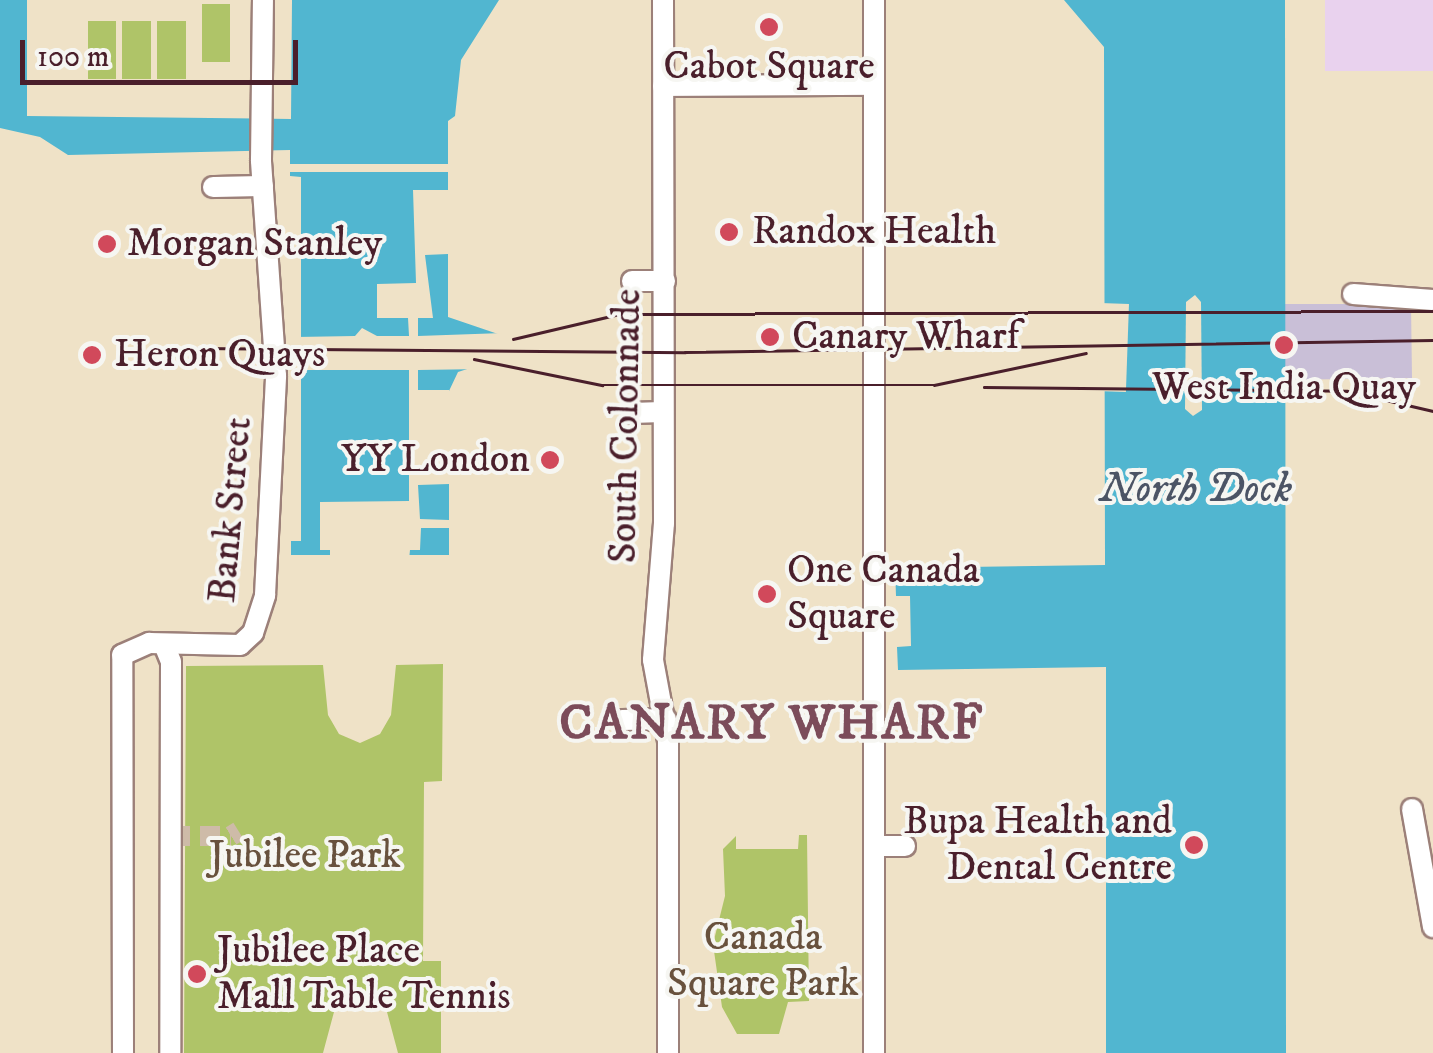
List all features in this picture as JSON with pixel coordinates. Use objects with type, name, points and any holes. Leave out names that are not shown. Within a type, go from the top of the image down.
[{"type":"street","name":"Bank Street","points":[[123,1053],[122,655],[142,643],[165,647],[245,643],[265,595],[276,376],[260,156],[263,0]]},
{"type":"street","points":[[663,0],[664,86],[874,85]]},
{"type":"street","points":[[874,0],[881,419],[874,764],[874,1053]]},
{"type":"street","name":"South Colonnade","points":[[664,86],[664,523],[653,660],[666,719],[668,765],[668,1053]]},
{"type":"street","points":[[213,187],[263,186]]},
{"type":"street","points":[[632,281],[666,281]]},
{"type":"street","points":[[1353,294],[1433,300]]},
{"type":"street","points":[[632,413],[662,412]]},
{"type":"street","name":"Bank Street","points":[[165,647],[172,662],[170,1053]]},
{"type":"street","points":[[622,720],[666,719]]},
{"type":"street","points":[[1412,809],[1433,927]]},
{"type":"street","points":[[874,846],[905,846]]},
{"type":"shaded area","points":[[1325,0],[1433,0],[1433,71],[1325,71]]},
{"type":"shaded area","points":[[1129,304],[1411,304],[1412,378],[1281,380]]},
{"type":"green space","points":[[202,4],[230,4],[230,62],[202,62]]},
{"type":"green space","points":[[88,21],[116,21],[116,79],[88,79]]},
{"type":"green space","points":[[122,21],[151,21],[151,79],[122,79]]},
{"type":"green space","points":[[157,21],[186,21],[186,79],[157,79]]},
{"type":"green space","name":"Jubilee Park","points":[[443,664],[442,781],[424,782],[423,961],[441,961],[441,1053],[398,1053],[387,1012],[360,994],[334,1012],[323,1053],[184,1053],[186,666],[323,665],[328,715],[339,734],[360,743],[380,734],[391,715],[396,665]]},
{"type":"green space","name":"Canada Square Park","points":[[799,835],[807,835],[809,1001],[788,1002],[779,1034],[737,1034],[722,1007],[713,944],[725,896],[723,849],[736,836],[736,849],[798,849]]},
{"type":"water","points":[[0,0],[27,0],[27,116],[291,119],[292,0],[499,0],[461,60],[455,116],[448,121],[448,317],[498,334],[498,359],[458,372],[449,391],[449,555],[291,555],[291,541],[301,541],[301,177],[290,176],[290,150],[68,155],[40,137],[0,128]]},
{"type":"water","name":"North Dock","points":[[1064,0],[1285,0],[1286,1053],[1106,1053],[1106,667],[898,670],[897,647],[911,646],[910,596],[896,596],[895,568],[1105,565],[1104,47]]},
{"type":"pier","points":[[285,164],[453,164],[453,172],[285,172]]},
{"type":"pier","points":[[413,190],[448,190],[448,254],[425,255],[433,318],[418,318],[418,336],[503,333],[503,360],[484,369],[418,370],[418,390],[449,390],[449,484],[418,485],[420,519],[449,520],[449,528],[421,528],[420,550],[410,550],[409,560],[330,560],[330,550],[320,550],[320,502],[409,501],[409,370],[296,370],[296,337],[355,336],[362,328],[377,336],[409,336],[408,318],[377,318],[377,284],[416,283]]},
{"type":"pier","points":[[1195,295],[1201,302],[1202,410],[1193,416],[1185,409],[1186,302]]},
{"type":"pier","points":[[1100,303],[1129,304],[1126,392],[1097,391]]},
{"type":"tunnel","points":[[170,836],[231,836],[239,831]]},
{"type":"tram line","points":[[513,339],[620,314],[1433,311]]},
{"type":"tram line","points":[[197,348],[685,352],[1433,340]]},
{"type":"tram line","points":[[474,359],[602,385],[934,385],[1086,353]]},
{"type":"tram line","points":[[984,387],[1347,391],[1433,411]]},
{"type":"place","name":"Cabot Square","points":[[769,27]]},
{"type":"place","name":"Randox Health","points":[[729,232]]},
{"type":"place","name":"Morgan Stanley","points":[[107,244]]},
{"type":"place","name":"Canary Wharf","points":[[770,337]]},
{"type":"place","name":"West India Quay","points":[[1284,345]]},
{"type":"place","name":"Heron Quays","points":[[92,355]]},
{"type":"place","name":"YY London","points":[[550,460]]},
{"type":"place","name":"One Canada Square","points":[[767,594]]},
{"type":"place","name":"Bupa Health and Dental Centre","points":[[1194,845]]},
{"type":"place","name":"Jubilee Place Mall Table Tennis","points":[[197,974]]},
{"type":"district","name":"CANARY WHARF","points":[[772,724]]}]
